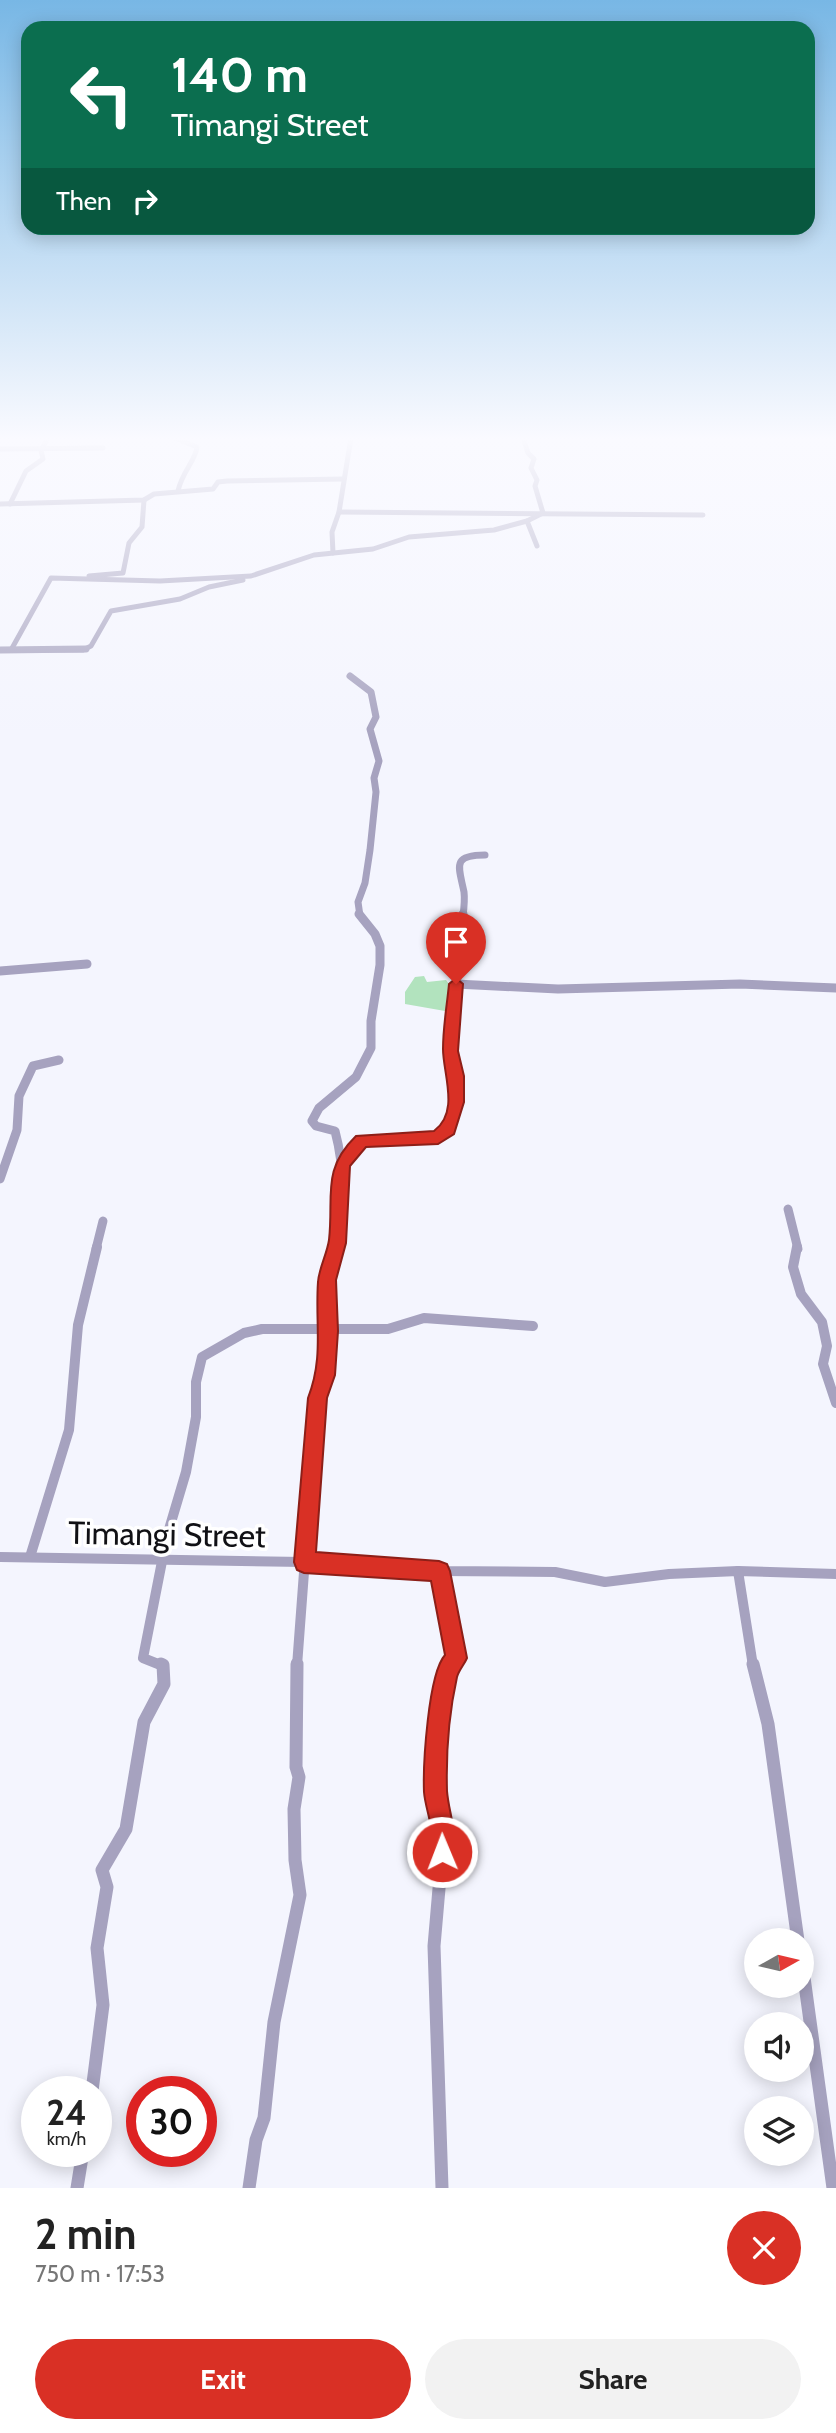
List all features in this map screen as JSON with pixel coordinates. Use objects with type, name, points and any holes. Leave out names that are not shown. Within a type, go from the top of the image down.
[{"type":"street","points":[[71,578],[123,573],[131,540]]},
{"type":"street","points":[[330,540],[333,553]]},
{"type":"street","points":[[0,650],[83,650],[92,646],[111,611],[180,599],[286,563],[333,553],[373,549],[400,540]]},
{"type":"street","points":[[535,540],[537,546]]},
{"type":"street","points":[[11,650],[51,578],[160,582],[251,576]]},
{"type":"street","points":[[249,2188],[256,2140],[264,2118],[274,2022],[300,1895],[295,1860],[294,1809],[299,1777],[296,1767],[296,1676],[317,1398],[326,1375],[329,1331],[327,1280],[337,1243],[341,1166],[335,1131],[316,1126],[312,1121],[314,1111],[345,1091],[372,1047],[371,1022],[380,944],[366,921],[359,915],[358,902],[365,883],[370,850],[376,792],[374,778],[379,761],[370,725],[376,713],[371,692],[350,676]]},
{"type":"street","points":[[341,1166],[362,1140],[438,1137],[448,1130],[456,1102],[456,1076],[450,1051],[465,896],[458,868],[462,859],[469,855],[485,855]]},
{"type":"street","points":[[0,971],[87,964]]},
{"type":"street","points":[[456,984],[558,989],[740,984],[836,988]]},
{"type":"street","points":[[0,1180],[17,1130],[19,1096],[33,1066],[59,1060]]},
{"type":"street","points":[[788,1209],[799,1250],[793,1267],[801,1294],[822,1322],[827,1346],[823,1364],[836,1403]]},
{"type":"street","points":[[30,1557],[69,1430],[78,1325],[103,1221]]},
{"type":"street","points":[[94,2076],[103,2004],[97,1948],[107,1887],[102,1870],[127,1829],[144,1722],[164,1684],[163,1665],[143,1658],[167,1536],[186,1472],[196,1417],[195,1382],[202,1357],[244,1333],[262,1329],[388,1329],[424,1318],[533,1326]]},
{"type":"street","name":"Timangi Street","points":[[0,1557],[164,1562],[304,1562],[439,1571],[555,1572],[605,1582],[669,1574],[738,1571],[836,1574]]},
{"type":"street","points":[[439,1571],[456,1658],[447,1669],[436,1756],[436,1794],[444,1831],[434,1946],[442,2188]]},
{"type":"street","points":[[738,1571],[751,1657],[768,1724],[796,1928]]},
{"type":"street","points":[[807,1998],[833,2188]]},
{"type":"street","points":[[77,2188],[80,2167]]},
{"type":"green space","points":[[424,976],[427,982],[446,980],[452,988],[450,1006],[445,1011],[405,1004],[405,992],[415,977]]},
{"type":"route","points":[[442,1852],[444,1831],[436,1794],[436,1756],[447,1669],[456,1658],[439,1571],[304,1562],[317,1398],[326,1375],[329,1331],[327,1280],[339,1227],[341,1166],[356,1144],[362,1140],[438,1137],[448,1130],[456,1102],[456,1076],[450,1051],[454,1031],[453,999],[456,984]]}]
